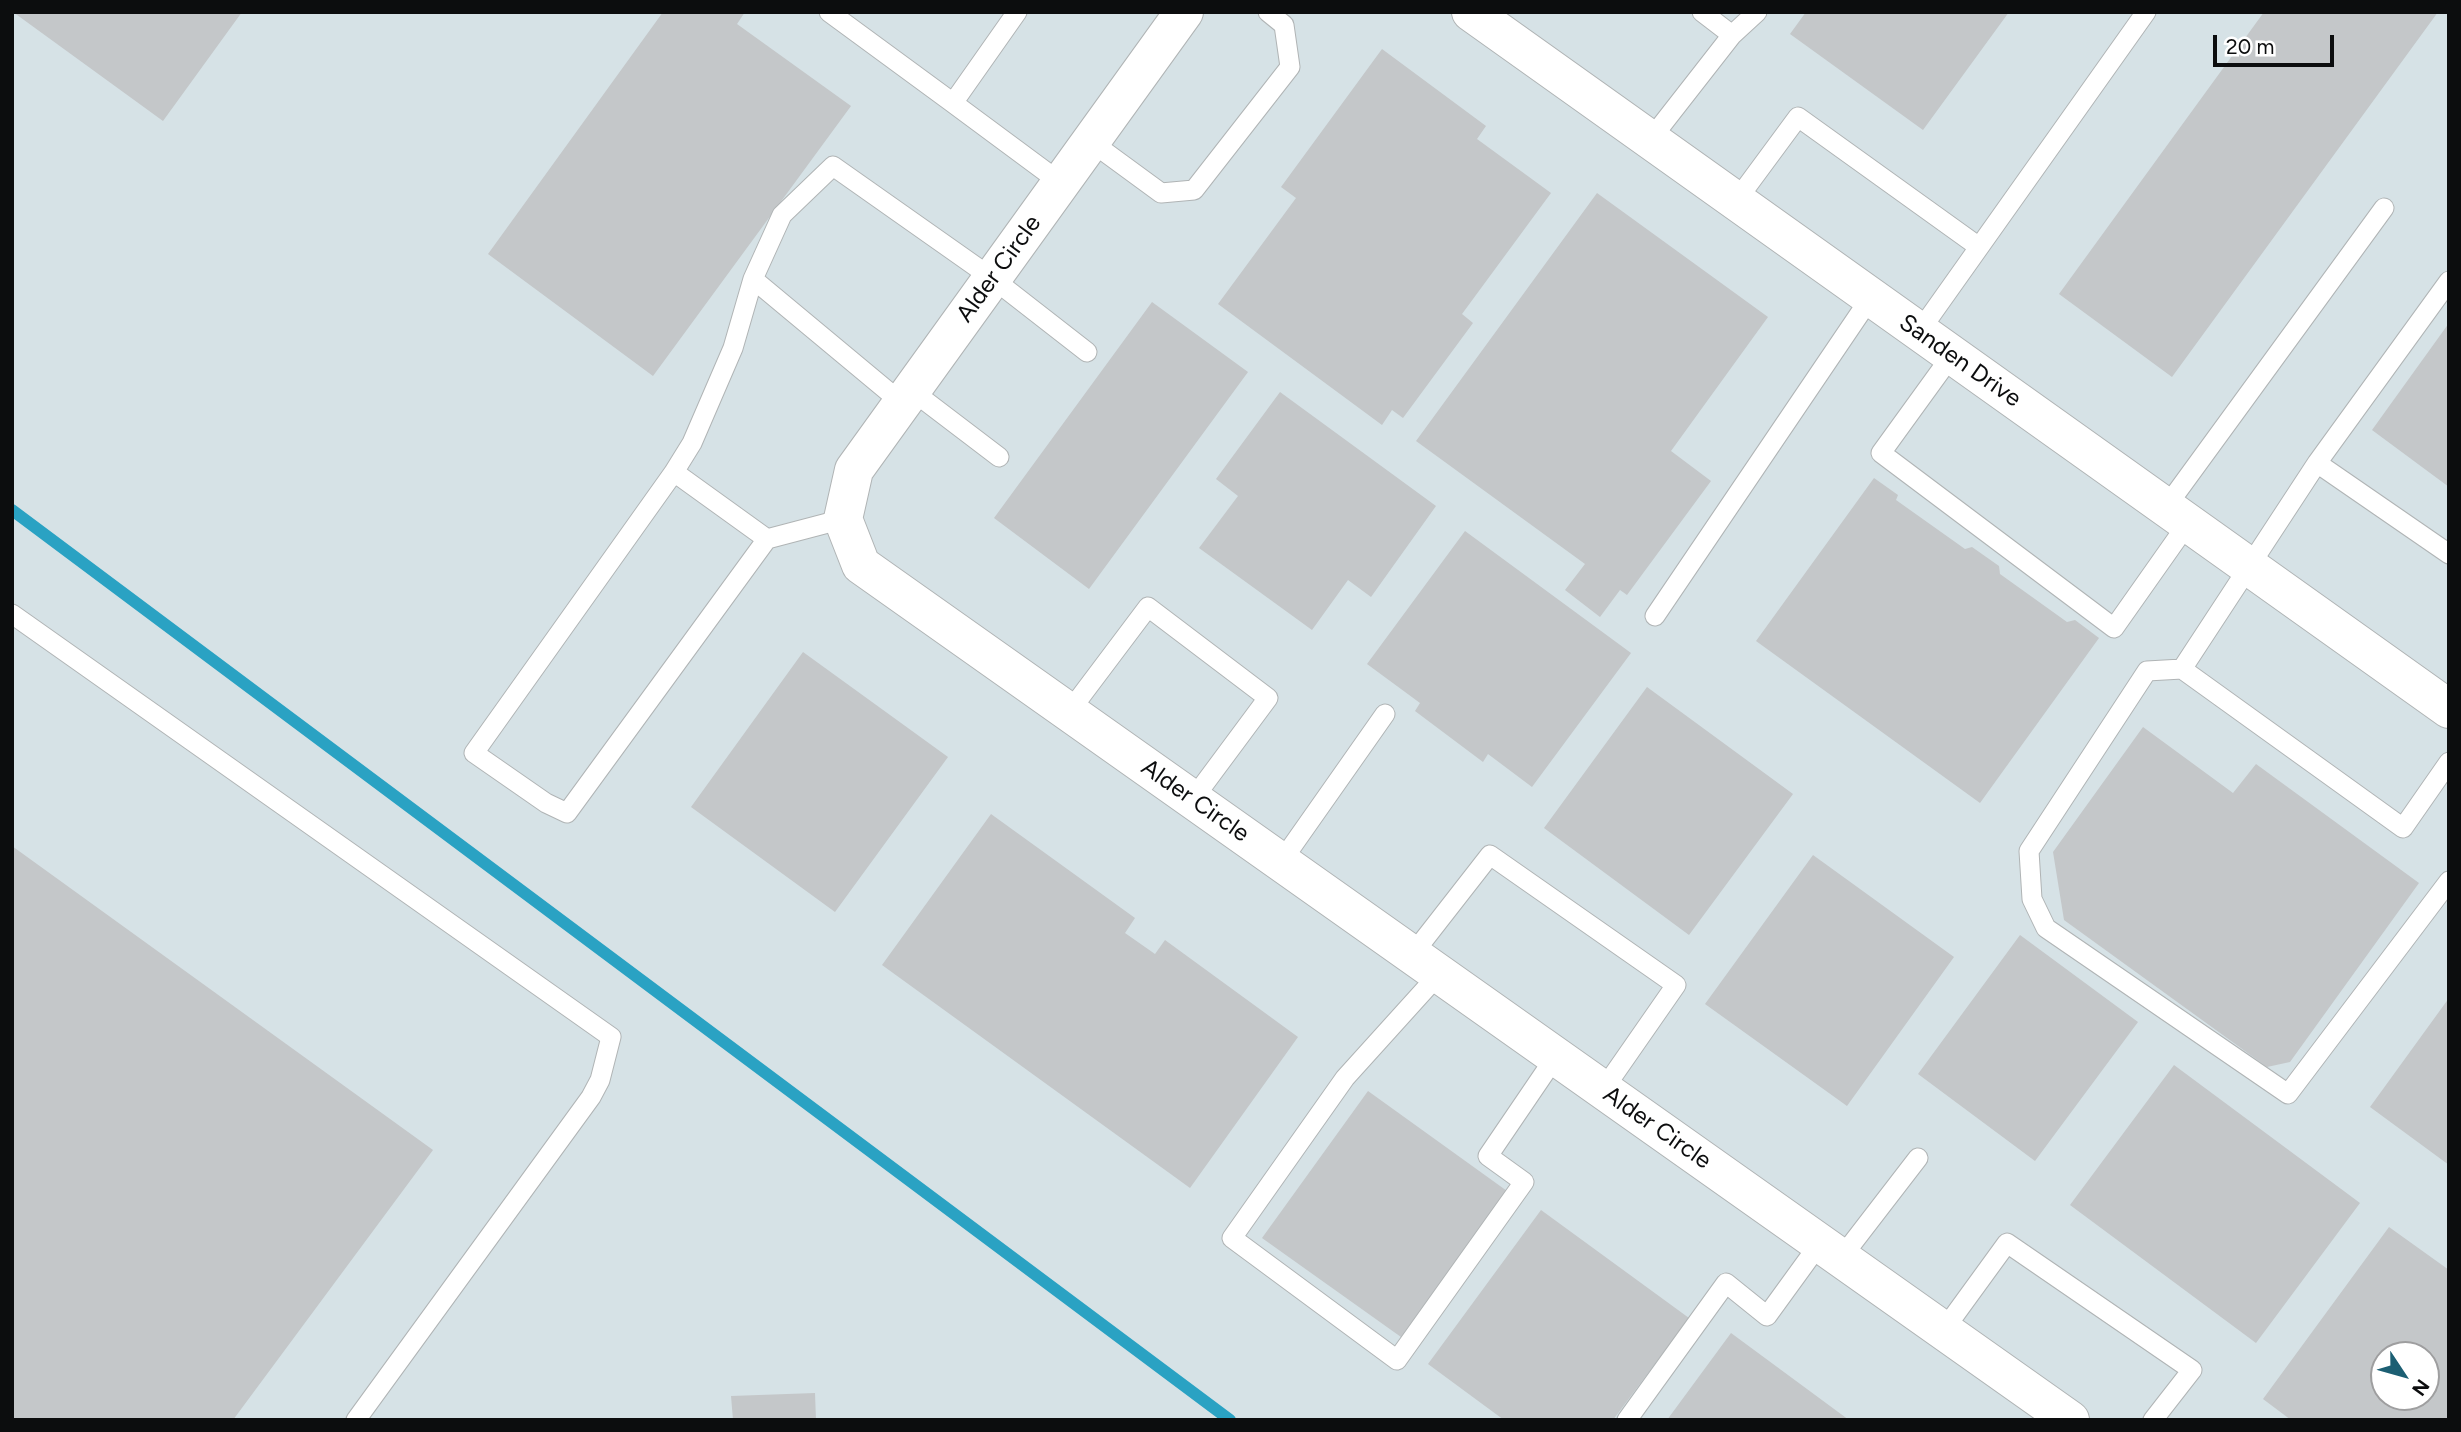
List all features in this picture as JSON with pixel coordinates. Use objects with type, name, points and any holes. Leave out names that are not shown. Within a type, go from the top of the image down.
[{"type":"street","name":"Alder Circle","points":[[1184,12],[854,470],[843,519],[861,565],[2070,1420]]},
{"type":"street","name":"Sanden Drive","points":[[1471,12],[2449,709]]},
{"type":"lane","points":[[829,12],[1060,184]]},
{"type":"lane","points":[[953,103],[1017,12]]},
{"type":"lane","points":[[1090,141],[1161,193],[1194,190],[1290,67],[1284,25],[1268,12]]},
{"type":"lane","points":[[1702,12],[1732,35]]},
{"type":"lane","points":[[1650,140],[1732,35],[1757,12]]},
{"type":"lane","points":[[1919,332],[2146,12]]},
{"type":"lane","points":[[1736,201],[1798,117],[1979,247]]},
{"type":"lane","points":[[843,519],[767,539],[567,813],[546,803],[474,754],[692,443],[733,348],[753,279],[782,215],[833,166],[992,278],[1087,352]]},
{"type":"lane","points":[[1952,355],[1881,453],[2114,628],[2177,515],[2384,208]]},
{"type":"lane","points":[[753,279],[907,396],[999,457]]},
{"type":"lane","points":[[2182,669],[2251,568],[2317,463],[2449,281]]},
{"type":"lane","points":[[1655,616],[1871,297]]},
{"type":"lane","points":[[2317,463],[2449,554]]},
{"type":"lane","points":[[674,472],[767,539]]},
{"type":"lane","points":[[1069,712],[1148,607],[1268,698],[1193,799]]},
{"type":"lane","points":[[12,614],[611,1037],[600,1080],[592,1097],[356,1420]]},
{"type":"lane","points":[[2449,762],[2403,828],[2182,669],[2147,671],[2029,850],[2032,900],[2046,928],[2288,1094],[2449,881]]},
{"type":"lane","points":[[1281,862],[1385,714]]},
{"type":"lane","points":[[1556,1056],[1488,1156],[1524,1182],[1397,1360],[1233,1238],[1426,964],[1490,855],[1676,985],[1604,1090]]},
{"type":"lane","points":[[1627,1420],[1726,1283],[1767,1316],[1918,1158]]},
{"type":"lane","points":[[1943,1331],[2007,1243],[2192,1370],[2153,1420]]},
{"type":"shaded area","points":[[12,12],[2449,12],[2449,1420],[12,1420]]},
{"type":"building","points":[[13,12],[242,12],[163,121]]},
{"type":"building","points":[[663,12],[745,12],[737,24],[851,106],[653,376],[488,254]]},
{"type":"building","points":[[1806,12],[2009,12],[1923,130],[1790,34]]},
{"type":"building","points":[[2264,12],[2438,12],[2172,377],[2059,294]]},
{"type":"building","points":[[1382,49],[1486,126],[1477,139],[1551,193],[1462,314],[1473,323],[1403,418],[1392,410],[1382,425],[1218,304],[1296,198],[1281,187]]},
{"type":"building","points":[[1597,193],[1768,317],[1671,451],[1711,481],[1627,595],[1620,590],[1600,617],[1565,590],[1585,564],[1416,441]]},
{"type":"building","points":[[1152,302],[1248,372],[1089,589],[994,518]]},
{"type":"building","points":[[2449,323],[2449,487],[2372,430]]},
{"type":"building","points":[[1280,392],[1436,506],[1371,597],[1348,580],[1312,630],[1199,548],[1238,496],[1216,479]]},
{"type":"building","points":[[1874,478],[1898,495],[1896,500],[1965,549],[1972,547],[1999,566],[2000,574],[2067,622],[2075,620],[2099,638],[1980,803],[1756,641]]},
{"type":"building","points":[[1465,531],[1631,653],[1532,787],[1488,754],[1483,762],[1415,711],[1420,703],[1367,664]]},
{"type":"building","points":[[803,652],[948,757],[835,912],[691,807]]},
{"type":"building","points":[[1647,687],[1793,794],[1689,935],[1544,828]]},
{"type":"building","points":[[2143,727],[2233,793],[2256,764],[2419,883],[2290,1062],[2267,1067],[2064,920],[2053,852]]},
{"type":"building","points":[[991,814],[1135,918],[1125,933],[1155,954],[1165,940],[1298,1037],[1190,1188],[882,965]]},
{"type":"building","points":[[12,846],[433,1150],[233,1420],[12,1420]]},
{"type":"building","points":[[1813,855],[1954,957],[1847,1106],[1705,1004]]},
{"type":"building","points":[[2020,935],[2138,1022],[2035,1161],[1918,1074]]},
{"type":"building","points":[[2449,998],[2449,1165],[2370,1107]]},
{"type":"building","points":[[2174,1065],[2360,1203],[2256,1343],[2070,1205]]},
{"type":"building","points":[[1368,1091],[1507,1191],[1401,1337],[1262,1238]]},
{"type":"building","points":[[1541,1210],[1689,1318],[1613,1420],[1504,1420],[1428,1364]]},
{"type":"building","points":[[2389,1227],[2449,1270],[2449,1420],[2291,1420],[2263,1399]]},
{"type":"building","points":[[1731,1333],[1849,1420],[1667,1420]]},
{"type":"building","points":[[815,1393],[816,1420],[733,1420],[731,1396]]},
{"type":"waterway","points":[[12,510],[1230,1420]]}]
